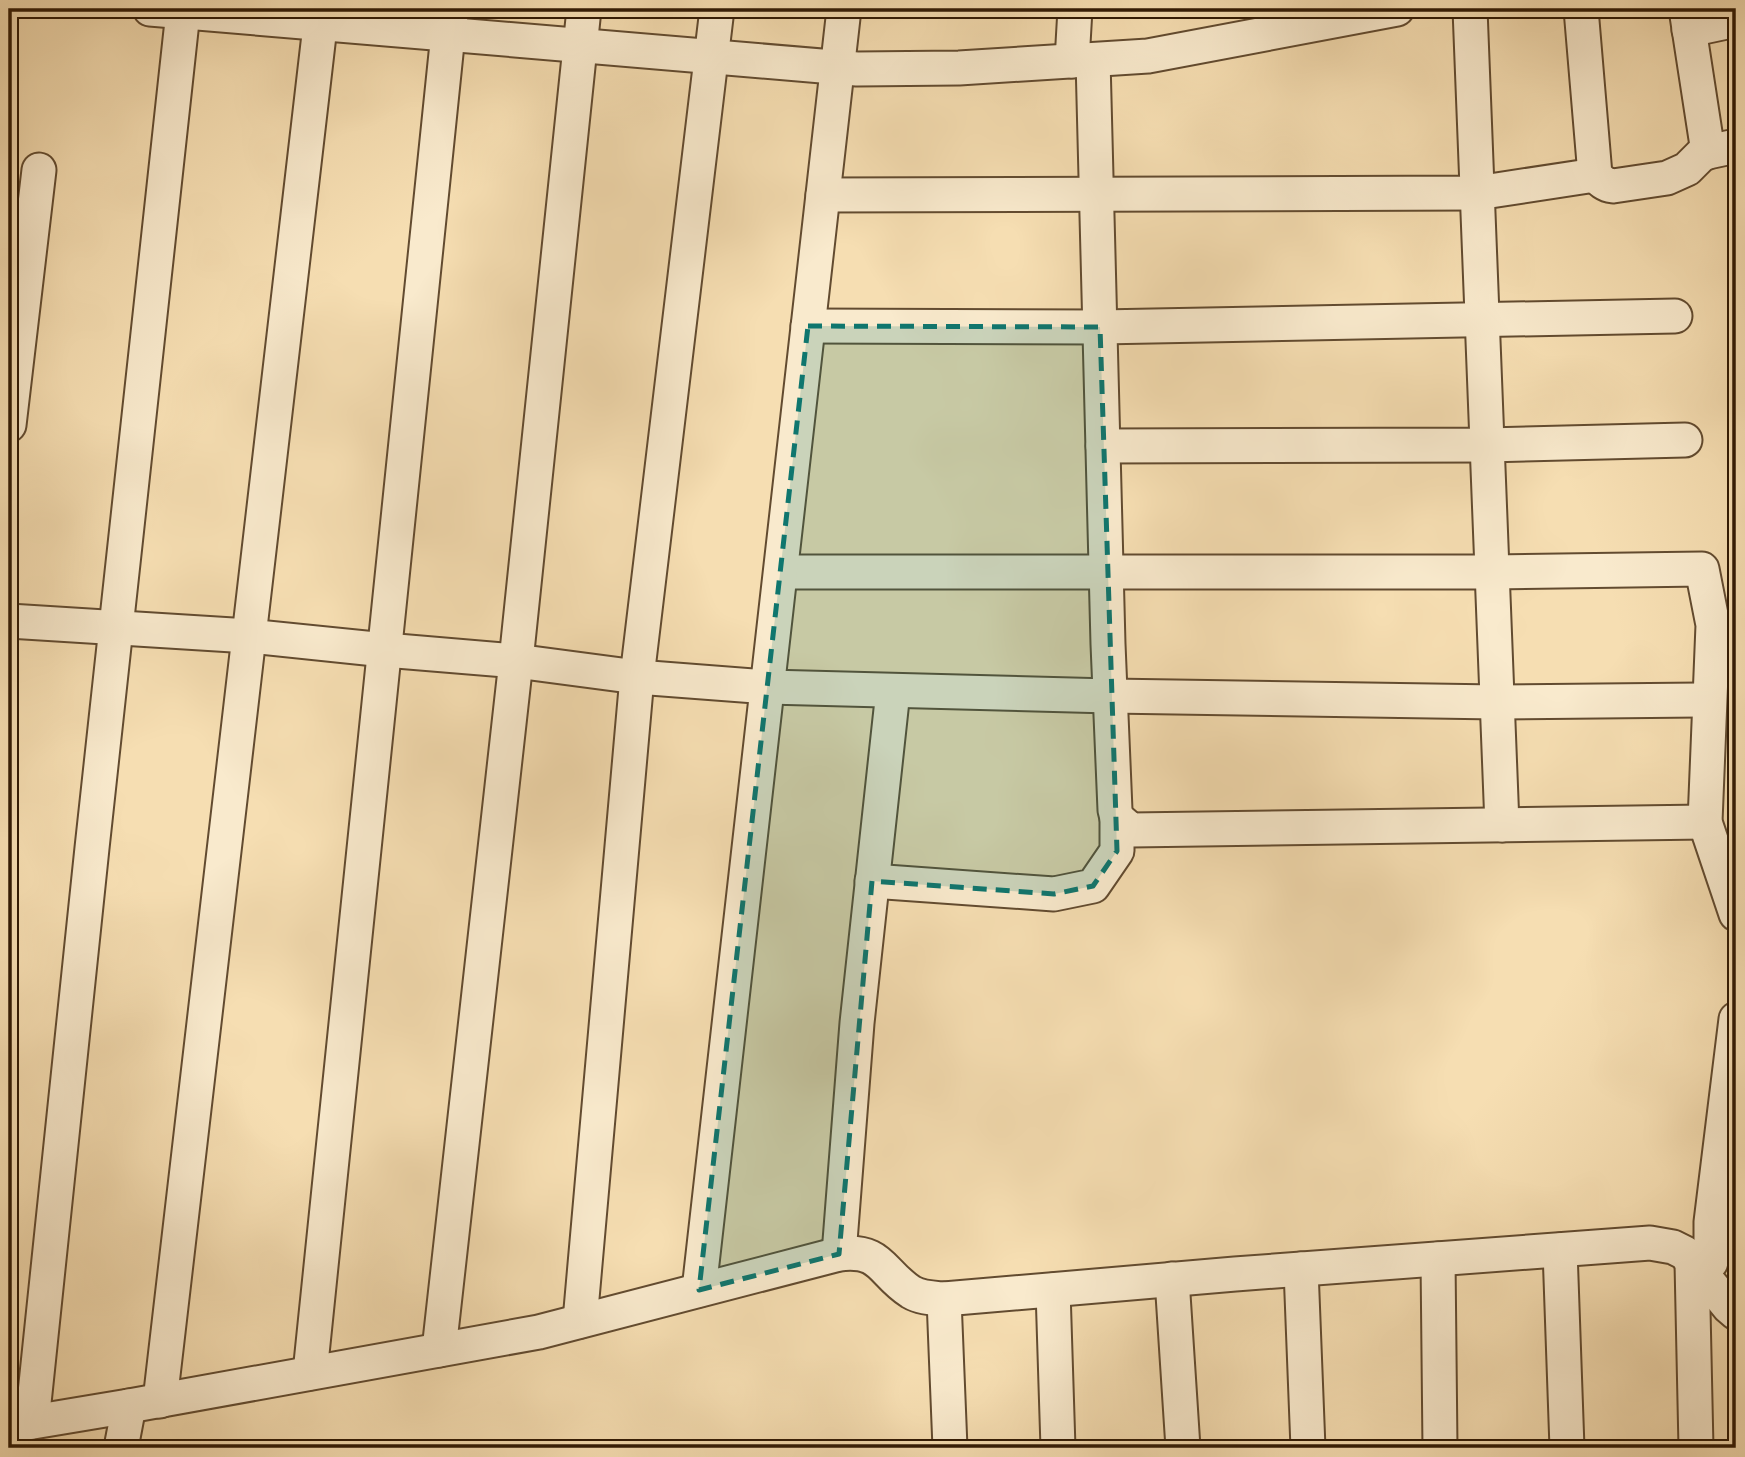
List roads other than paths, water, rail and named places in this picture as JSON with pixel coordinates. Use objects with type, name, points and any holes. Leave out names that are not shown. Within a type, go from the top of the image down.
[{"type":"street","points":[[150,9],[450,21],[580,45],[858,69],[959,68],[1148,56],[1397,9]]},
{"type":"street","points":[[439,1350],[516,661],[584,9]]},
{"type":"street","points":[[580,1321],[637,677],[717,9]]},
{"type":"street","points":[[699,1290],[844,9]]},
{"type":"street","points":[[872,881],[1054,894],[1093,886],[1117,851],[1096,193],[1083,60],[1075,9]]},
{"type":"street","points":[[1470,9],[1502,825]]},
{"type":"street","points":[[1581,9],[1595,175],[1606,185],[1613,186],[1667,178],[1687,169],[1701,155],[1722,149],[1688,19],[1736,20]]},
{"type":"street","points":[[183,12],[116,629],[20,1424],[539,1332],[839,1254],[863,1253],[874,1258],[914,1294],[944,1299],[1650,1243],[1673,1247],[1701,1263],[1729,1307],[1736,1313]]},
{"type":"street","points":[[121,1448],[145,1403],[249,636],[321,16]]},
{"type":"street","points":[[310,1373],[450,21]]},
{"type":"street","points":[[9,425],[38,170]]},
{"type":"street","points":[[823,195],[1477,193],[1595,175]]},
{"type":"street","points":[[808,327],[1100,327],[1675,316]]},
{"type":"street","points":[[1103,446],[1487,445],[1685,440]]},
{"type":"street","points":[[781,572],[1492,572],[1702,569],[1713,625],[1705,822],[1736,914]]},
{"type":"street","points":[[9,621],[249,636],[516,661],[637,677],[768,687],[1497,702],[1700,700]]},
{"type":"street","points":[[839,1254],[856,1023],[893,691]]},
{"type":"street","points":[[1117,818],[1131,830],[1705,822]]},
{"type":"street","points":[[1696,1448],[1701,1263],[1710,1222],[1736,1019]]},
{"type":"street","points":[[1560,1250],[1567,1448]]},
{"type":"street","points":[[1438,1259],[1440,1448]]},
{"type":"street","points":[[1301,1269],[1308,1448]]},
{"type":"street","points":[[1172,1279],[1183,1448]]},
{"type":"street","points":[[1053,1290],[1058,1448]]},
{"type":"street","points":[[944,1299],[950,1448]]}]
